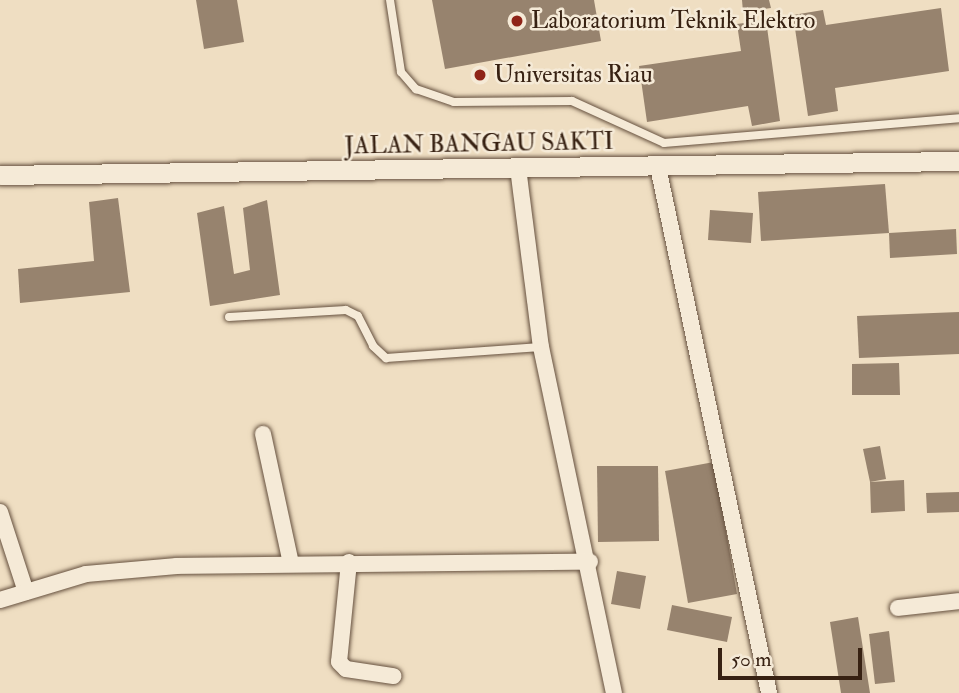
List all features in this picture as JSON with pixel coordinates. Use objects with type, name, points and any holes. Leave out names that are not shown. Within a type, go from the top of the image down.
[{"type":"street","name":"JALAN BANGAU SAKTI","points":[[0,175],[959,161]]},
{"type":"street","points":[[658,167],[769,693]]},
{"type":"street","points":[[518,168],[541,348],[590,562],[614,693]]},
{"type":"street","points":[[263,434],[291,563]]},
{"type":"street","points":[[0,512],[26,592]]},
{"type":"street","points":[[349,562],[340,662],[346,669],[393,676]]},
{"type":"street","points":[[0,600],[86,574],[291,563],[590,562]]},
{"type":"street","points":[[898,608],[959,601]]},
{"type":"lane","points":[[390,0],[401,72],[416,89],[454,102],[572,101],[664,143],[959,118]]},
{"type":"lane","points":[[229,317],[346,310],[358,316],[373,346],[386,358],[541,348]]},
{"type":"building","points":[[196,0],[237,0],[244,42],[204,49]]},
{"type":"building","name":"Laboratorium Teknik Elektro","points":[[432,0],[594,0],[601,41],[445,69]]},
{"type":"building","points":[[742,0],[769,0],[771,8],[743,12]]},
{"type":"building","points":[[941,8],[949,71],[835,88],[838,111],[808,116],[793,15],[823,10],[826,25]]},
{"type":"building","points":[[766,20],[780,121],[752,126],[748,106],[647,122],[639,66],[741,51],[737,24]]},
{"type":"building","points":[[885,184],[889,233],[761,241],[758,192]]},
{"type":"building","points":[[118,198],[130,292],[20,303],[18,269],[94,261],[89,202]]},
{"type":"building","points":[[267,200],[280,295],[210,306],[197,213],[224,206],[234,274],[250,270],[243,208]]},
{"type":"building","points":[[710,210],[753,213],[751,243],[708,240]]},
{"type":"building","points":[[956,229],[957,254],[890,258],[889,233]]},
{"type":"building","points":[[959,312],[959,354],[859,358],[857,316]]},
{"type":"building","points":[[899,363],[900,395],[852,395],[852,364]]},
{"type":"building","points":[[880,446],[886,479],[870,482],[863,449]]},
{"type":"building","points":[[714,462],[737,594],[688,603],[665,471]]},
{"type":"building","points":[[597,466],[658,466],[659,541],[598,542]]},
{"type":"building","points":[[904,480],[905,511],[871,513],[870,482]]},
{"type":"building","points":[[959,492],[959,512],[927,513],[926,493]]},
{"type":"building","points":[[617,571],[646,576],[640,609],[611,604]]},
{"type":"building","points":[[672,605],[732,617],[727,642],[667,630]]},
{"type":"building","points":[[858,617],[870,693],[841,693],[830,622]]},
{"type":"building","points":[[889,631],[895,682],[875,684],[869,634]]},
{"type":"place","name":"Laboratorium Teknik Elektro","points":[[517,21]]},
{"type":"place","name":"Universitas Riau","points":[[480,75]]}]
